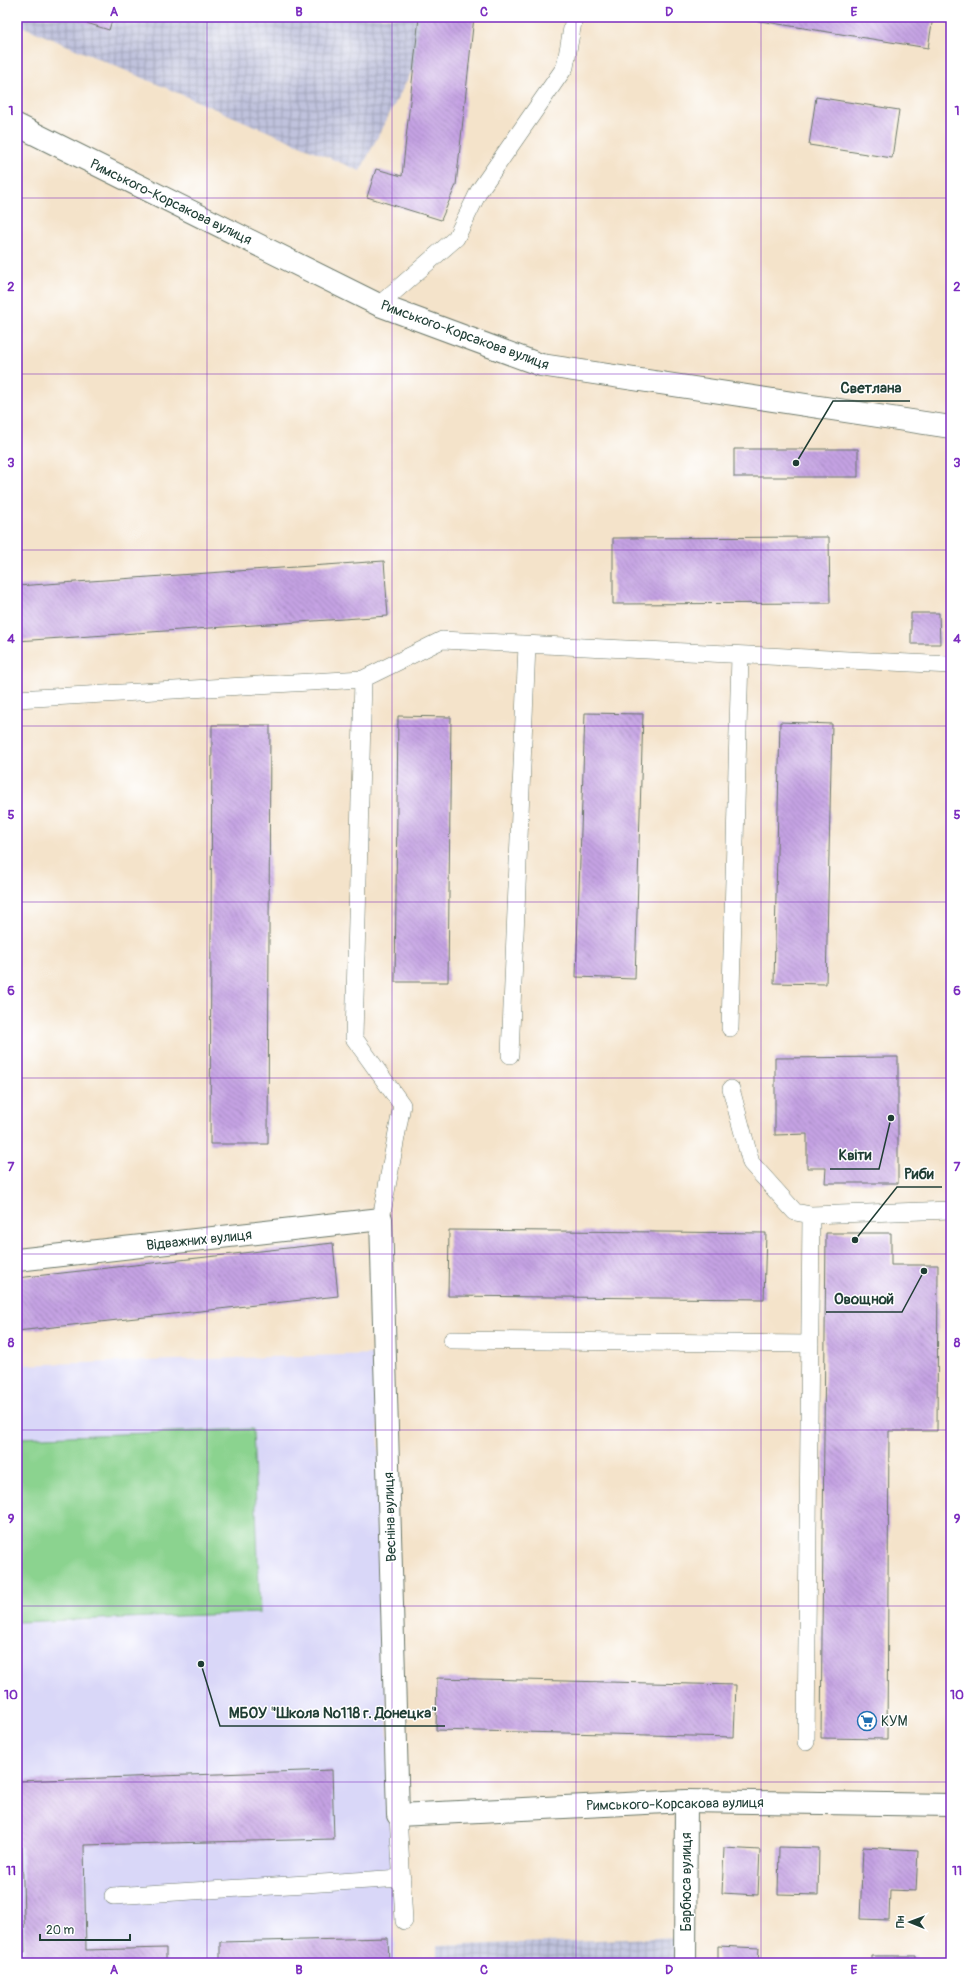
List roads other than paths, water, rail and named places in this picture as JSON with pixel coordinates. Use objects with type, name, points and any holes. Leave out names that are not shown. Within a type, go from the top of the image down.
[{"type":"street","name":"Римського-Корсакова вулиця","points":[[17,125],[379,305],[541,365],[951,427]]},
{"type":"street","name":"Відважних вулиця","points":[[17,1260],[381,1219]]},
{"type":"street","name":"Весніна вулиця","points":[[381,1219],[398,1815]]},
{"type":"street","name":"Римського-Корсакова вулиця","points":[[398,1815],[686,1801],[951,1805]]},
{"type":"street","name":"Барбюса вулиця","points":[[685,1963],[686,1801]]},
{"type":"lane","points":[[379,305],[456,238],[479,191],[565,67],[574,17]]},
{"type":"lane","points":[[17,699],[363,680],[442,640],[951,665]]},
{"type":"lane","points":[[510,1055],[527,645]]},
{"type":"lane","points":[[730,1028],[740,655]]},
{"type":"lane","points":[[363,680],[354,1038],[402,1105],[381,1219]]},
{"type":"lane","points":[[731,1089],[751,1163],[795,1212],[811,1215],[951,1210]]},
{"type":"lane","points":[[806,1742],[811,1215]]},
{"type":"lane","points":[[452,1340],[810,1344]]},
{"type":"lane","points":[[398,1815],[404,1921]]},
{"type":"lane","points":[[113,1896],[402,1878]]},
{"type":"place","name":"Светлана","points":[[796,463]]},
{"type":"place","name":"Квіти","points":[[891,1118]]},
{"type":"place","name":"Риби","points":[[855,1240]]},
{"type":"place","name":"Овощной","points":[[924,1271]]},
{"type":"place","name":"МБОУ \"Школа №118 г. Донецка\"","points":[[201,1664]]},
{"type":"place","name":"КУМ","points":[[867,1721]]}]
